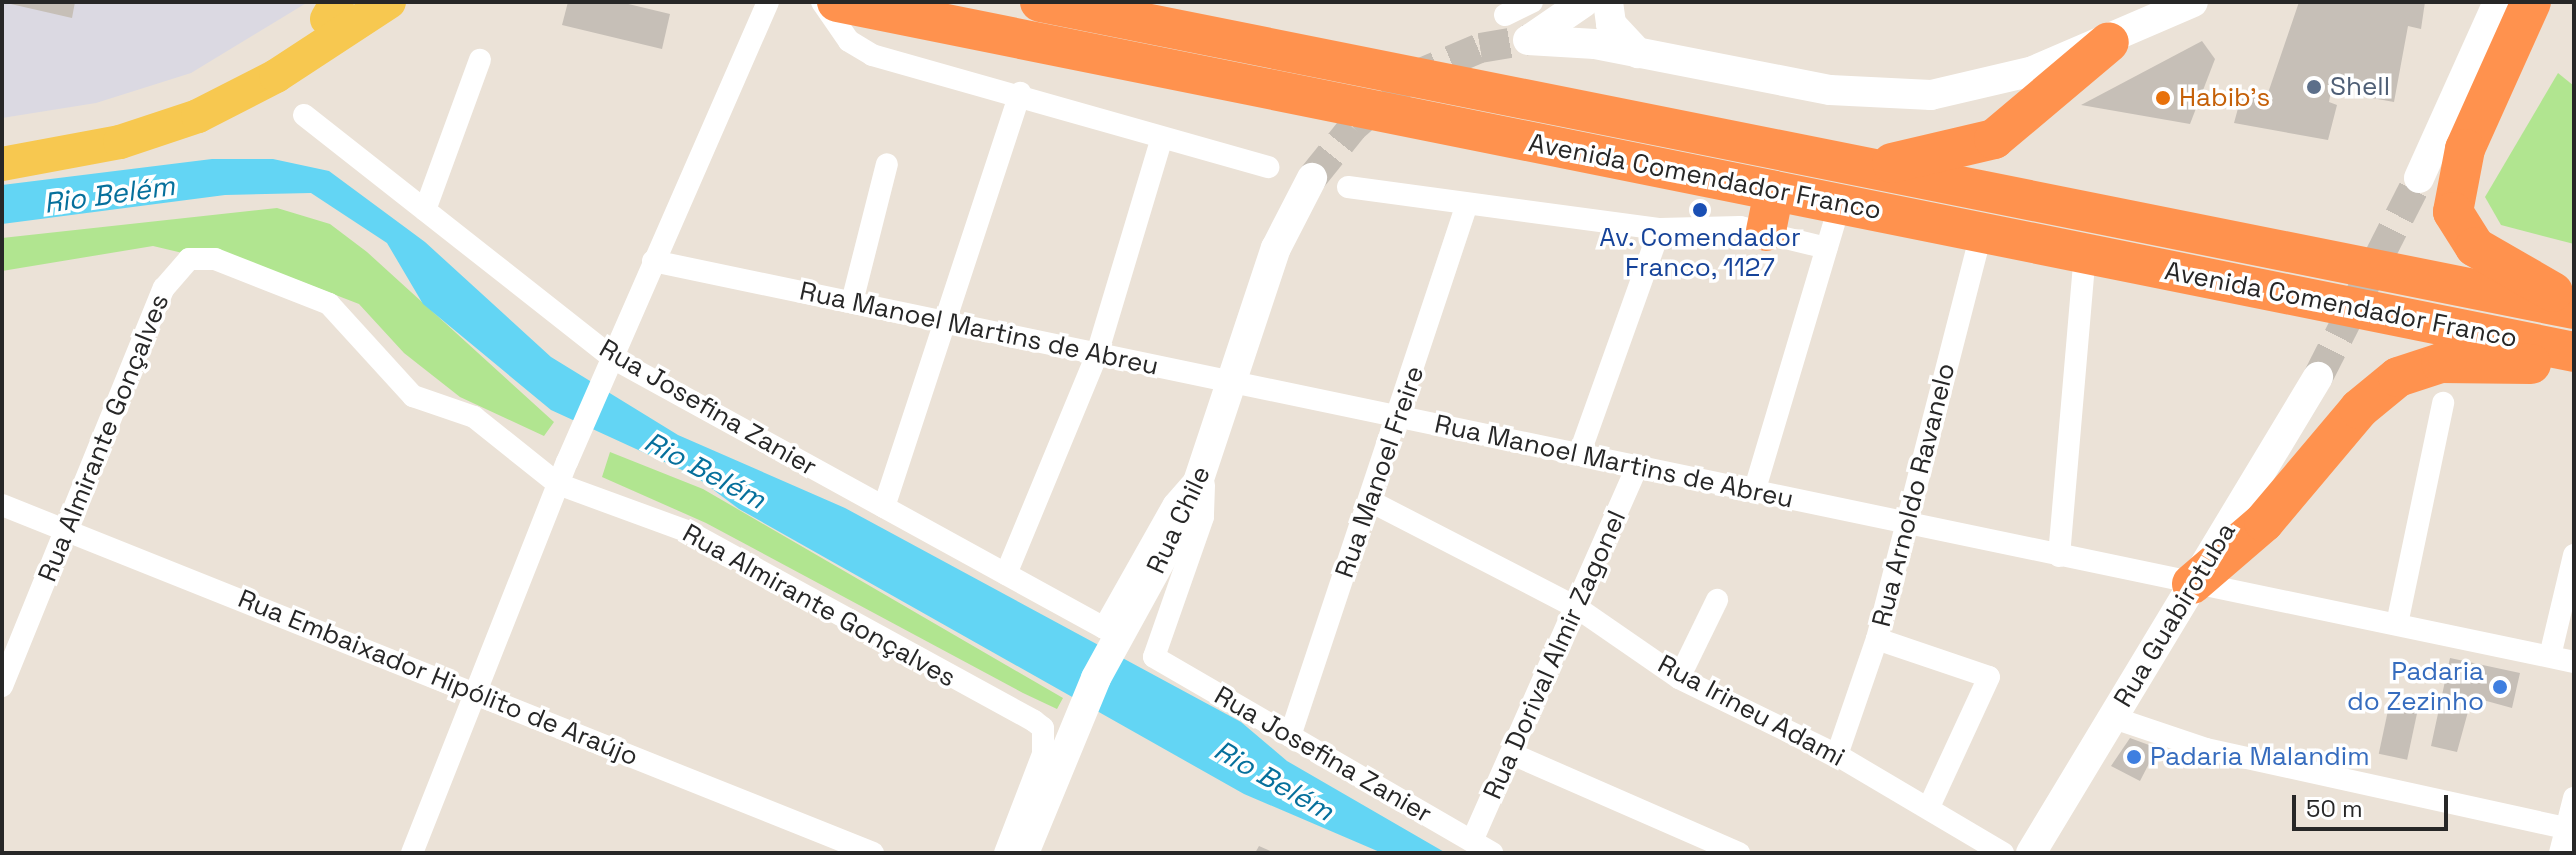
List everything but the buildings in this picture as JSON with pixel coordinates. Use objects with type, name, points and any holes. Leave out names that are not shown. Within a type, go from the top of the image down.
[{"type":"highway","name":"Avenida Comendador Franco","points":[[837,2],[2574,355]]},
{"type":"highway","name":"Avenida Comendador Franco","points":[[1040,2],[1075,6],[2574,309]]},
{"type":"highway","points":[[2531,2],[2465,149],[2453,212],[2475,247],[2574,303]]},
{"type":"highway","points":[[1865,167],[1994,139],[2109,42]]},
{"type":"highway","points":[[1766,231],[1774,191]]},
{"type":"highway","points":[[2192,584],[2264,522],[2359,409],[2398,377],[2441,363],[2574,355]]},
{"type":"main road","points":[[2,164],[120,142],[198,116],[276,76],[389,2]]},
{"type":"main road","points":[[1584,2],[1528,40],[1638,53],[1901,96],[2009,79],[2109,42],[2193,2]]},
{"type":"main road","points":[[1608,2],[1611,24],[1638,53]]},
{"type":"main road","points":[[2419,178],[2498,2]]},
{"type":"main road","points":[[2,143],[158,109],[232,78],[339,8]]},
{"type":"main road","name":"Rua Chile","points":[[1024,853],[1096,678],[1174,541],[1205,470],[1276,248],[1312,178]]},
{"type":"main road","name":"Rua Guabirotuba","points":[[2031,853],[2318,377]]},
{"type":"street","points":[[412,853],[608,363],[768,2]]},
{"type":"street","points":[[822,2],[849,41],[872,55],[1020,93],[1161,141],[1269,167]]},
{"type":"street","points":[[1505,15],[1532,2]]},
{"type":"street","points":[[425,210],[480,60]]},
{"type":"street","points":[[884,507],[950,323],[1020,93]]},
{"type":"street","name":"Rua Josefina Zanier","points":[[304,115],[425,210],[608,363],[884,507],[1104,628],[1174,504],[1205,470]]},
{"type":"street","points":[[1006,574],[1097,354],[1161,141]]},
{"type":"street","points":[[852,302],[887,164]]},
{"type":"street","name":"Avenida Comendador Franco","points":[[1348,187],[1466,207],[1660,229],[1766,231],[1827,248]]},
{"type":"street","points":[[1754,492],[1840,204]]},
{"type":"street","name":"Rua Manoel Freire","points":[[1290,736],[1372,502],[1466,207]]},
{"type":"street","points":[[1579,455],[1660,229]]},
{"type":"street","name":"Rua Arnoldo Ravanelo","points":[[1837,755],[1877,639],[1981,233]]},
{"type":"street","points":[[2059,556],[2085,254]]},
{"type":"street","name":"Rua Almirante Gonçalves","points":[[2,686],[164,288],[189,259],[215,259],[329,304],[413,396],[474,417],[558,484],[689,532],[1043,728],[1043,754],[1005,853]]},
{"type":"street","name":"Rua Manoel Martins de Abreu","points":[[653,261],[2574,662]]},
{"type":"street","points":[[2397,624],[2443,403]]},
{"type":"street","name":"Rua Dorival Almir Zagonel","points":[[1472,841],[1579,609],[1637,467]]},
{"type":"street","name":"Rua Josefina Zanier","points":[[1205,470],[1203,517],[1154,657],[1492,853]]},
{"type":"street","name":"Rua Irineu Adami","points":[[1372,502],[1579,609],[1679,678],[1837,755],[2003,853]]},
{"type":"street","name":"Rua Embaixador Hipólito de Araújo","points":[[2,505],[476,691],[873,853]]},
{"type":"street","points":[[2550,656],[2574,555]]},
{"type":"street","points":[[1679,678],[1717,600]]},
{"type":"street","points":[[1877,639],[1989,677],[1929,807]]},
{"type":"street","points":[[2114,718],[2206,749],[2570,829]]},
{"type":"street","points":[[1512,754],[1739,853]]},
{"type":"street","points":[[2560,853],[2570,829],[2574,798]]},
{"type":"shaded area","points":[[2,2],[308,2],[191,73],[96,103],[2,118]]},
{"type":"green space","points":[[2558,73],[2574,86],[2574,244],[2501,225],[2485,197]]},
{"type":"green space","points":[[277,208],[330,224],[367,252],[554,422],[544,436],[460,397],[404,353],[359,304],[297,280],[153,246],[2,271],[2,238]]},
{"type":"green space","points":[[610,452],[703,489],[1063,698],[1057,709],[706,523],[602,477]]},
{"type":"water","name":"Rio Belém","points":[[212,159],[273,159],[329,171],[425,242],[551,357],[678,435],[845,508],[1241,722],[1287,761],[1446,853],[1382,853],[1244,794],[739,509],[695,476],[551,410],[423,304],[387,243],[311,193],[225,195],[2,224],[2,185]]},
{"type":"tunnel","points":[[1312,178],[1353,127],[1409,78],[1480,48],[1528,40]]},
{"type":"tunnel","points":[[2318,377],[2419,178]]},
{"type":"place","name":"Shell","points":[[2314,87]]},
{"type":"place","name":"Habib's","points":[[2163,98]]},
{"type":"place","name":"Av. Comendador Franco, 1127","points":[[1700,210]]},
{"type":"place","name":"Padaria do Zezinho","points":[[2500,687]]},
{"type":"place","name":"Padaria Malandim","points":[[2134,757]]}]
